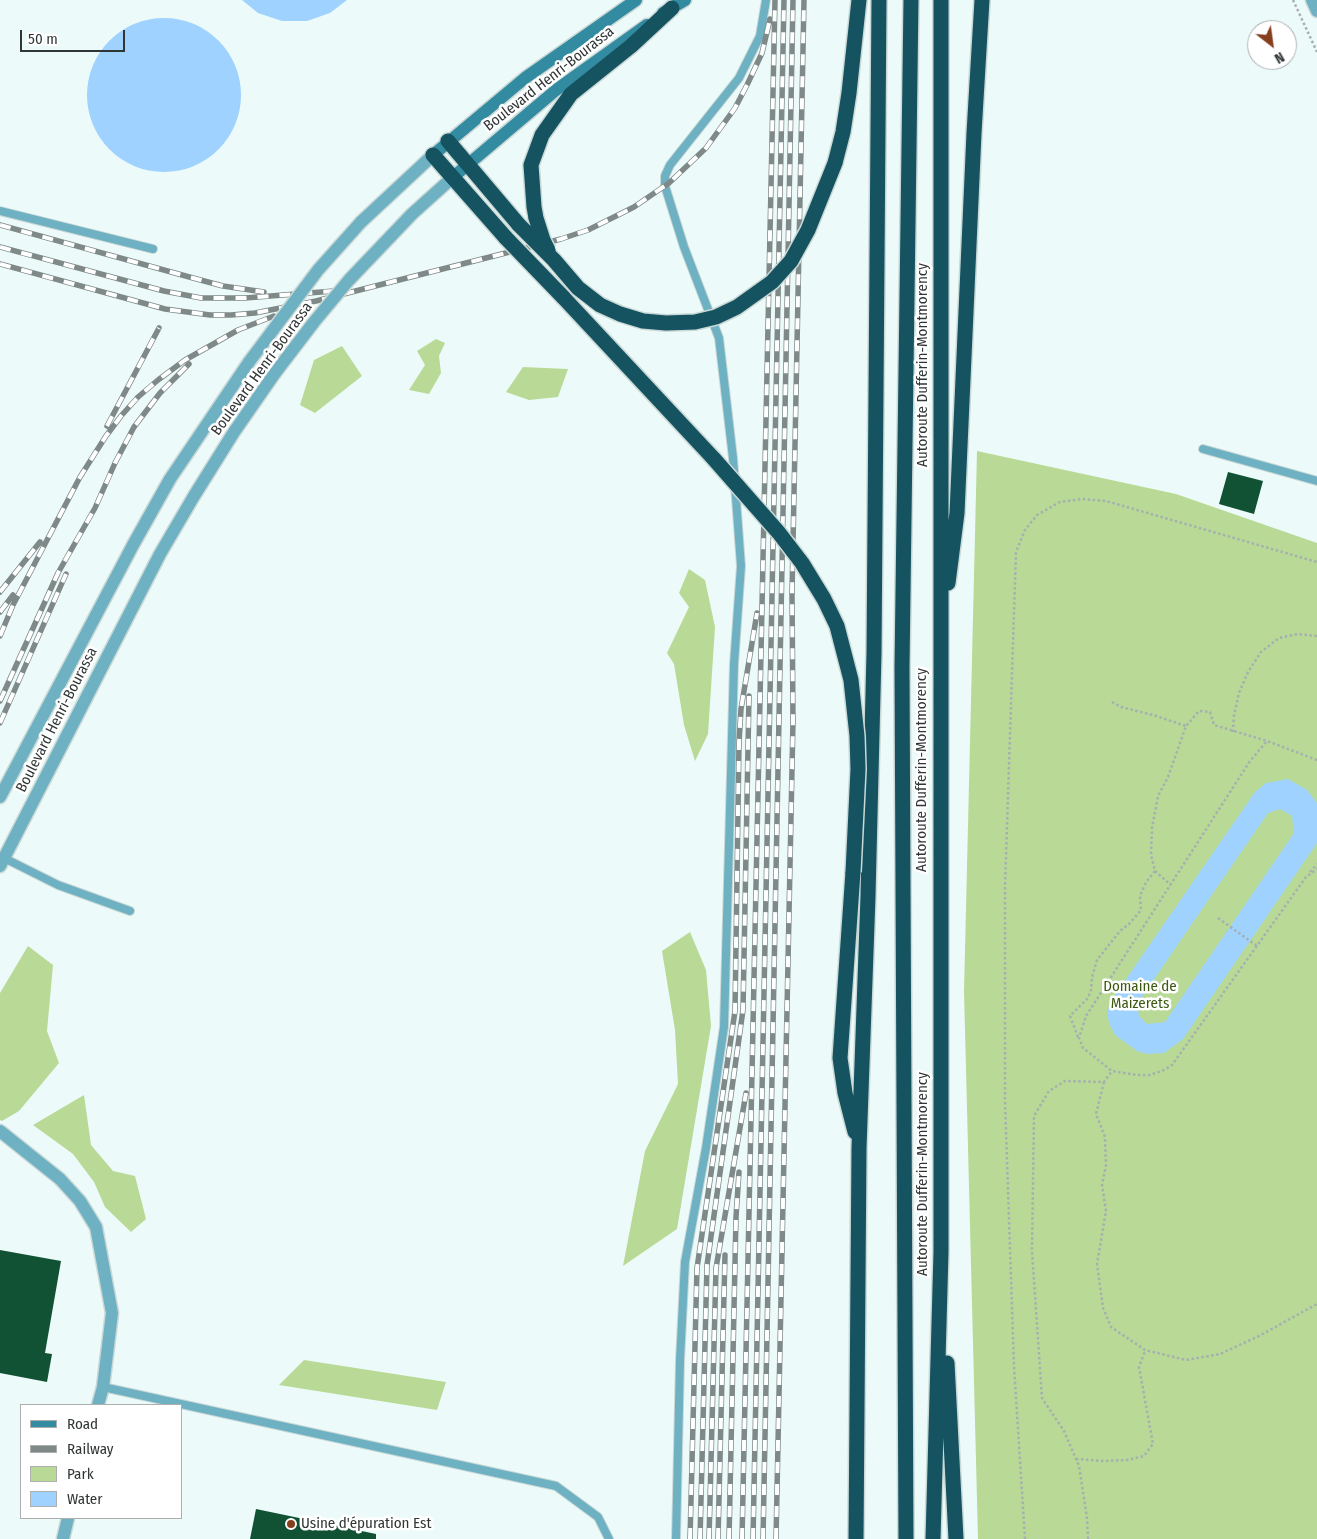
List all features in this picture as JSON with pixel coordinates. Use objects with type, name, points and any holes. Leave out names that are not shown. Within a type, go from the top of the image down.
[{"type":"highway","points":[[448,141],[520,225],[578,288],[600,305],[643,321],[666,323],[695,322],[716,317],[737,307],[767,286],[791,261],[823,197],[835,163],[842,132],[849,93],[859,0]]},
{"type":"highway","points":[[856,1539],[859,1148],[874,653],[878,0]]},
{"type":"highway","name":"Autoroute Dufferin-Montmorency","points":[[906,1539],[902,667],[912,0]]},
{"type":"highway","name":"Autoroute Dufferin-Montmorency","points":[[933,1539],[941,1252],[941,0]]},
{"type":"highway","points":[[972,0],[974,133]]},
{"type":"highway","points":[[940,644],[957,513],[974,133],[982,0]]},
{"type":"highway","points":[[554,260],[543,240],[534,208],[531,165],[542,135],[571,94],[596,72],[631,46],[678,4]]},
{"type":"highway","points":[[433,155],[506,238],[714,459],[779,533],[802,563],[824,598],[845,652],[851,680],[857,736],[858,768],[853,872],[840,1058],[845,1093],[859,1148]]},
{"type":"highway","points":[[941,1252],[956,1539]]},
{"type":"main road","name":"Boulevard Henri-Bourassa","points":[[433,155],[525,78],[636,0]]},
{"type":"main road","name":"Boulevard Henri-Bourassa","points":[[452,178],[556,90],[678,4]]},
{"type":"street","points":[[1312,0],[1317,11]]},
{"type":"street","name":"Boulevard Henri-Bourassa","points":[[0,797],[133,545],[170,479],[249,362],[318,270],[361,222],[433,155]]},
{"type":"street","name":"Boulevard Henri-Bourassa","points":[[1,860],[160,554],[224,448],[276,373],[314,322],[349,280],[412,214],[452,178]]},
{"type":"street","points":[[0,1130],[60,1179],[80,1201],[96,1227],[112,1313],[98,1404]]},
{"type":"street","points":[[63,1539],[68,1519]]},
{"type":"lane","points":[[676,1539],[680,1360],[685,1262],[724,1027],[734,664],[741,566],[733,458],[719,338],[684,247],[665,186],[664,176],[670,165],[739,78],[760,36],[766,0]]},
{"type":"lane","points":[[0,211],[153,249]]},
{"type":"lane","points":[[1204,449],[1317,481]]},
{"type":"lane","points":[[1,860],[58,885],[130,911]]},
{"type":"lane","points":[[102,1387],[180,1404]]},
{"type":"lane","points":[[182,1404],[556,1486],[598,1517],[609,1539]]},
{"type":"path","points":[[1293,0],[1317,52]]},
{"type":"path","points":[[1025,1539],[1014,1366],[1005,1101],[1006,887],[1016,552],[1025,530],[1037,515],[1060,502],[1082,498],[1106,501],[1317,562]]},
{"type":"path","points":[[1233,732],[1238,693],[1248,672],[1261,652],[1279,638],[1298,634],[1317,636]]},
{"type":"path","points":[[1112,702],[1121,708],[1153,715],[1186,726]]},
{"type":"path","points":[[1171,885],[1155,871],[1151,855],[1152,828],[1158,796],[1168,777],[1186,726],[1199,711],[1210,712],[1214,725],[1267,741],[1317,760]]},
{"type":"path","points":[[1079,1038],[1086,1016],[1250,760],[1267,741]]},
{"type":"path","points":[[1155,871],[1146,882],[1140,896],[1141,910],[1120,931],[1097,960],[1088,998],[1070,1016],[1084,1048],[1112,1071],[1137,1075],[1150,1075],[1172,1065],[1317,864]]},
{"type":"path","points":[[1306,877],[1317,869]]},
{"type":"path","points":[[1218,918],[1257,946]]},
{"type":"path","points":[[1112,1071],[1104,1082],[1096,1114],[1105,1137],[1106,1165],[1102,1186],[1106,1211],[1097,1264],[1103,1308],[1111,1327],[1145,1350],[1186,1360],[1220,1354],[1317,1304]]},
{"type":"path","points":[[1088,1539],[1087,1518],[1079,1466],[1064,1431],[1042,1398],[1032,1251],[1034,1116],[1049,1091],[1065,1080],[1104,1082]]},
{"type":"path","points":[[1076,1459],[1127,1460],[1144,1456],[1152,1444],[1140,1367],[1145,1350]]},
{"type":"green space","points":[[436,339],[445,343],[439,356],[441,373],[429,394],[409,390],[425,365],[417,351]]},
{"type":"green space","points":[[342,346],[362,376],[315,413],[300,405],[314,360]]},
{"type":"green space","points":[[523,367],[568,369],[558,397],[529,400],[506,392]]},
{"type":"green space","name":"Domaine de Maizerets","points":[[977,451],[1176,494],[1317,543],[1317,1539],[978,1539],[964,991]]},
{"type":"green space","points":[[689,569],[705,580],[715,627],[708,734],[695,761],[684,725],[674,664],[667,653],[689,607],[679,593]]},
{"type":"green space","points":[[690,932],[706,970],[711,1026],[677,1229],[623,1266],[645,1151],[678,1084],[675,1030],[662,951]]},
{"type":"green space","points":[[28,946],[53,965],[47,1031],[59,1063],[19,1111],[2,1121],[0,1120],[0,993]]},
{"type":"green space","points":[[84,1095],[91,1145],[113,1171],[135,1176],[146,1219],[131,1232],[105,1207],[94,1182],[73,1154],[33,1125]]},
{"type":"green space","points":[[304,1360],[446,1382],[437,1410],[279,1385]]},
{"type":"water","points":[[242,0],[347,0],[330,13],[307,21],[282,21],[258,13]]},
{"type":"water","points":[[164,18],[193,24],[207,31],[218,41],[228,52],[235,66],[241,95],[235,124],[228,138],[218,149],[207,159],[193,166],[164,172],[135,166],[121,159],[110,149],[100,138],[93,124],[87,95],[93,66],[100,52],[110,41],[121,31],[135,24]]},
{"type":"water","points":[[1288,779],[1307,790],[1317,803],[1317,843],[1183,1039],[1164,1053],[1147,1054],[1137,1051],[1115,1035],[1109,1023],[1107,1011],[1113,998],[1255,792],[1266,783]],"holes":[[[1280,809],[1292,816],[1294,833],[1165,1022],[1147,1024],[1139,1016],[1137,1004],[1268,813]]]},
{"type":"building","points":[[1228,472],[1263,481],[1254,514],[1219,504]]},
{"type":"building","points":[[0,1250],[61,1261],[45,1353],[52,1354],[47,1382],[0,1373]]},
{"type":"building","name":"Usine d'épuration Est","points":[[256,1509],[376,1534],[376,1539],[250,1539]]},
{"type":"railway","points":[[742,1539],[775,0]]},
{"type":"railway","points":[[753,1539],[784,0]]},
{"type":"railway","points":[[763,1539],[793,0]]},
{"type":"railway","points":[[776,1539],[793,721],[792,593],[804,0]]},
{"type":"railway","points":[[0,264],[165,309],[210,315],[231,315],[255,313],[316,301],[561,239],[588,230],[634,207],[669,183],[706,148],[735,108],[747,85],[762,53],[770,19]]},
{"type":"railway","points":[[0,225],[223,286],[264,292]]},
{"type":"railway","points":[[0,247],[164,291],[201,298],[245,298],[334,291]]},
{"type":"railway","points":[[0,636],[13,605],[80,477],[121,416],[138,397],[185,360],[238,330],[274,316]]},
{"type":"railway","points":[[107,426],[159,328]]},
{"type":"railway","points":[[0,701],[58,573],[95,508],[115,463],[134,427],[160,393],[189,364]]},
{"type":"railway","points":[[0,592],[40,542]]},
{"type":"railway","points":[[0,723],[66,574]]},
{"type":"railway","points":[[0,612],[13,595]]},
{"type":"railway","points":[[690,1539],[697,1268],[735,1011],[739,743],[741,709],[757,613]]},
{"type":"railway","points":[[700,1539],[707,1265],[743,1010],[749,696]]},
{"type":"railway","points":[[709,1539],[716,1268],[746,1093]]},
{"type":"railway","points":[[729,1539],[736,1217],[739,1172]]},
{"type":"railway","points":[[718,1539],[725,1255]]},
{"type":"place","name":"Usine d'épuration Est","points":[[291,1524]]}]
